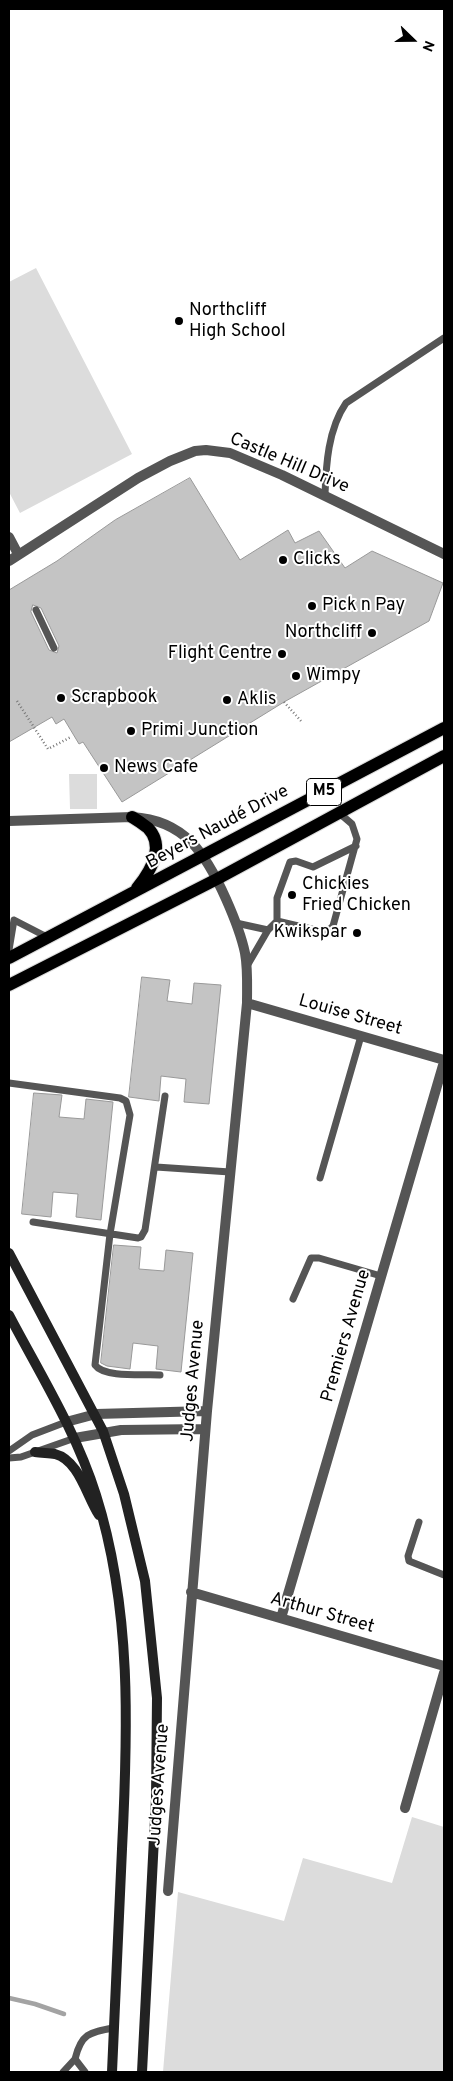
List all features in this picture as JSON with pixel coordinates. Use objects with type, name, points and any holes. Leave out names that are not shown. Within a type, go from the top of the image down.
[{"type":"main road","name":"Beyers Naudé Drive","points":[[9,958],[444,728]]},
{"type":"main road","name":"M5","points":[[9,985],[217,879],[444,756]]},
{"type":"main road","points":[[132,817],[149,829],[156,844],[155,862],[148,876],[134,892]]},
{"type":"main road","name":"Judges Avenue","points":[[9,1253],[104,1431],[124,1494],[145,1581],[157,1698],[154,1866],[142,2072]]},
{"type":"main road","name":"Judges Avenue","points":[[9,1315],[84,1460],[105,1524],[120,1613],[127,1708],[112,2072]]},
{"type":"main road","points":[[35,1452],[55,1454],[67,1460],[75,1470],[91,1502],[105,1524]]},
{"type":"street","name":"Castle Hill Drive","points":[[9,560],[138,478],[170,461],[195,451],[206,450],[230,453],[325,495],[444,554]]},
{"type":"street","points":[[9,537],[18,554]]},
{"type":"street","points":[[9,820],[148,818],[164,823],[180,832],[204,856],[217,879]]},
{"type":"street","name":"Judges Avenue","points":[[168,1891],[205,1429],[247,1003],[246,966],[236,923],[217,879]]},
{"type":"street","name":"Louise Street","points":[[247,1003],[444,1061]]},
{"type":"street","name":"Premiers Avenue","points":[[281,1618],[444,1061]]},
{"type":"street","points":[[66,1422],[96,1414],[207,1411]]},
{"type":"street","points":[[74,1438],[104,1431],[205,1429]]},
{"type":"street","name":"Arthur Street","points":[[191,1592],[444,1666]]},
{"type":"street","points":[[405,1808],[444,1674]]},
{"type":"lane","points":[[325,495],[326,464],[338,415],[346,403],[444,338]]},
{"type":"lane","points":[[36,610],[54,648]]},
{"type":"lane","points":[[277,921],[324,932],[331,930],[335,922],[357,839],[354,827],[338,812]]},
{"type":"lane","points":[[246,966],[268,930],[277,921],[277,898],[288,865],[293,861],[313,867],[356,846]]},
{"type":"lane","points":[[9,950],[14,920],[47,938]]},
{"type":"lane","points":[[236,923],[268,930]]},
{"type":"lane","points":[[320,1178],[361,1036]]},
{"type":"lane","points":[[9,1083],[120,1098],[126,1101],[130,1115],[110,1234],[95,1365],[99,1370],[108,1373],[160,1375]]},
{"type":"lane","points":[[33,1222],[141,1237],[146,1224],[156,1166],[165,1096]]},
{"type":"lane","points":[[156,1166],[230,1172]]},
{"type":"lane","points":[[293,1299],[311,1258],[319,1258],[382,1276]]},
{"type":"lane","points":[[9,1451],[32,1435],[66,1422]]},
{"type":"lane","points":[[9,1458],[35,1452],[74,1438]]},
{"type":"lane","points":[[418,1522],[409,1560],[444,1575]]},
{"type":"lane","points":[[63,2072],[75,2060],[78,2045],[84,2036],[96,2031],[114,2028]]},
{"type":"lane","points":[[75,2060],[85,2072]]},
{"type":"path","points":[[17,701],[48,749],[71,737]]},
{"type":"path","points":[[284,702],[301,721]]},
{"type":"shaded area","points":[[36,268],[132,454],[20,513],[9,492],[9,282]]},
{"type":"shaded area","points":[[69,774],[97,774],[97,809],[70,809]]},
{"type":"shaded area","points":[[412,1817],[444,1827],[444,2072],[163,2072],[178,1892],[284,1921],[303,1858],[392,1883]]},
{"type":"building","points":[[190,478],[240,560],[288,530],[295,543],[319,531],[345,568],[372,551],[443,583],[429,621],[284,702],[122,802],[83,742],[79,744],[64,719],[56,724],[52,717],[9,742],[9,590],[57,561],[115,520]],"holes":[[[33,605],[41,608],[59,646],[57,653],[49,650],[31,612]]]},
{"type":"building","points":[[142,977],[170,980],[167,1001],[192,1004],[194,983],[221,985],[209,1104],[184,1102],[186,1079],[161,1076],[159,1101],[129,1097]]},
{"type":"building","points":[[34,1093],[62,1095],[59,1117],[84,1119],[86,1099],[113,1102],[101,1220],[76,1217],[78,1194],[53,1192],[51,1217],[22,1214]]},
{"type":"building","points":[[114,1245],[141,1247],[139,1269],[164,1271],[166,1250],[193,1253],[181,1372],[156,1369],[158,1346],[133,1343],[130,1369],[107,1366],[101,1363]]},
{"type":"waterway","points":[[9,1998],[35,2004],[64,2014]]},
{"type":"place","name":"Northcliff High School","points":[[179,321]]},
{"type":"place","name":"Clicks","points":[[283,560]]},
{"type":"place","name":"Pick n Pay","points":[[312,606]]},
{"type":"place","name":"Northcliff","points":[[372,633]]},
{"type":"place","name":"Flight Centre","points":[[282,654]]},
{"type":"place","name":"Wimpy","points":[[296,676]]},
{"type":"place","name":"Scrapbook","points":[[61,698]]},
{"type":"place","name":"Aklis","points":[[227,700]]},
{"type":"place","name":"Primi Junction","points":[[131,731]]},
{"type":"place","name":"News Cafe","points":[[104,768]]},
{"type":"place","name":"Chickies Fried Chicken","points":[[292,895]]},
{"type":"place","name":"Kwikspar","points":[[357,933]]}]
